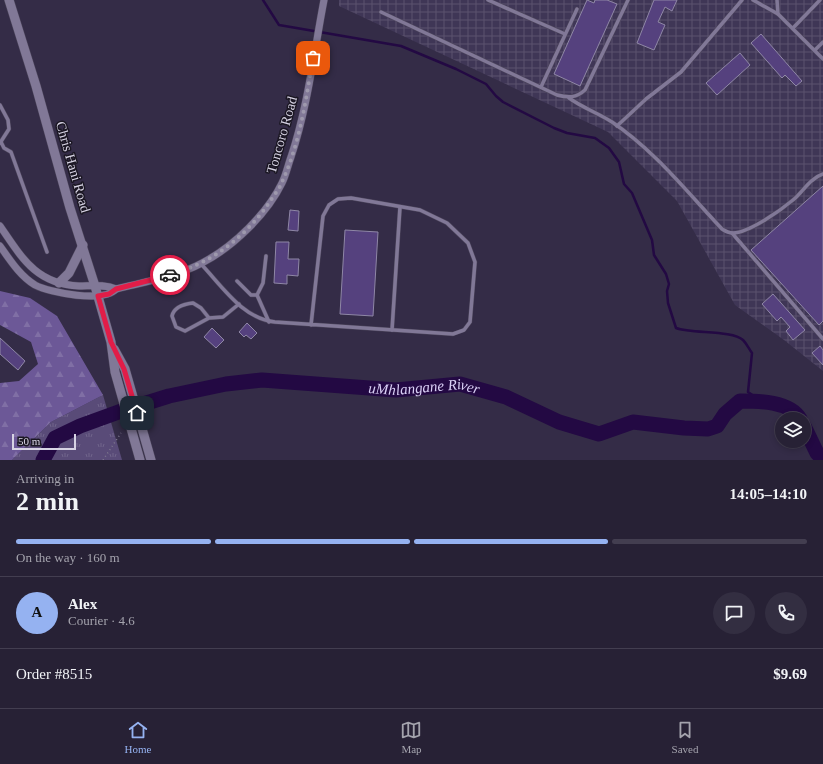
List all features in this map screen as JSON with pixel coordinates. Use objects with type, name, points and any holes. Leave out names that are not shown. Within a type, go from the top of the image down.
[{"type":"main road","name":"Chris Hani Road","points":[[9,0],[36,86],[70,208],[98,296],[111,342],[115,372],[140,459]]},
{"type":"main road","points":[[58,283],[69,273],[83,245]]},
{"type":"main road","name":"Chris Hani Road","points":[[111,342],[124,369],[151,458]]},
{"type":"street","name":"Toncoro Road","points":[[98,296],[109,294],[116,289],[184,271],[201,264],[221,252],[258,219],[282,183],[296,140],[305,106],[324,0]]},
{"type":"street","points":[[0,226],[28,265],[48,280],[58,283]]},
{"type":"street","points":[[0,246],[14,265],[35,285],[56,292],[98,296]]},
{"type":"street","name":"Toncoro Road","points":[[58,283],[116,289]]},
{"type":"lane","points":[[488,0],[565,34]]},
{"type":"lane","points":[[569,98],[580,95],[585,90],[628,0]]},
{"type":"lane","points":[[617,126],[646,99],[680,72],[742,0]]},
{"type":"lane","points":[[753,0],[778,14],[823,58]]},
{"type":"lane","points":[[777,0],[778,14]]},
{"type":"lane","points":[[793,28],[820,0]]},
{"type":"lane","points":[[541,87],[577,9]]},
{"type":"lane","points":[[381,12],[557,95],[569,98],[580,106],[617,126],[654,156],[722,230],[732,234],[823,339]]},
{"type":"lane","points":[[815,50],[823,42]]},
{"type":"lane","points":[[0,105],[8,120],[9,130],[0,142],[4,148],[11,152],[47,252]]},
{"type":"lane","points":[[732,234],[765,220],[793,200],[813,179],[823,174]]},
{"type":"lane","points":[[201,264],[239,304],[258,318],[269,322],[311,325],[453,334],[464,330],[470,322],[475,262],[468,243],[447,223],[420,210],[351,198],[338,199],[329,205],[323,216],[311,325]]},
{"type":"lane","points":[[392,330],[400,207]]},
{"type":"lane","points":[[257,295],[264,283],[266,256]]},
{"type":"lane","points":[[237,281],[251,294],[257,295]]},
{"type":"lane","points":[[257,295],[269,322]]},
{"type":"lane","points":[[209,318],[201,308],[193,303],[184,304],[175,310],[172,316],[176,327],[185,331],[209,318],[223,317],[239,304]]},
{"type":"path","points":[[103,460],[122,433]]},
{"type":"shaded area","points":[[339,0],[823,0],[823,371],[784,340],[735,305],[677,201],[608,132],[339,6]]},
{"type":"green space","points":[[0,291],[30,298],[57,316],[103,395],[51,422],[12,460],[0,460],[0,383],[19,381],[38,364],[31,342],[0,325]]},
{"type":"green space","points":[[103,395],[122,460],[12,460],[51,422]]},
{"type":"building","points":[[587,0],[594,3],[595,0],[607,0],[617,4],[580,86],[554,74]]},
{"type":"building","points":[[654,0],[677,0],[672,11],[665,7],[658,22],[665,25],[654,50],[637,43]]},
{"type":"building","points":[[761,34],[802,81],[796,86],[785,75],[782,78],[751,43]]},
{"type":"building","points":[[740,53],[750,65],[717,95],[706,83]]},
{"type":"building","points":[[823,186],[823,321],[819,325],[751,250]]},
{"type":"building","points":[[290,210],[299,211],[298,231],[288,230]]},
{"type":"building","points":[[345,230],[378,232],[373,316],[340,314]]},
{"type":"building","points":[[276,242],[289,242],[288,259],[299,259],[298,276],[287,275],[287,284],[274,283]]},
{"type":"building","points":[[773,294],[805,330],[793,340],[786,331],[790,327],[781,317],[777,321],[762,304]]},
{"type":"building","points":[[247,323],[257,333],[251,339],[246,335],[244,337],[239,332]]},
{"type":"building","points":[[212,328],[224,340],[216,348],[204,337]]},
{"type":"building","points":[[0,338],[25,361],[18,370],[0,354]]},
{"type":"building","points":[[820,346],[823,350],[823,365],[812,353]]},
{"type":"waterway","points":[[263,0],[279,25],[401,46],[456,69],[486,84],[503,102],[554,128],[567,133],[595,138],[609,148],[619,162],[624,184],[632,193],[652,240],[654,255],[666,274],[669,284],[667,291],[668,303],[676,328],[683,330],[721,333],[738,337],[743,340],[752,353],[748,392],[761,401]]},
{"type":"waterway","name":"uMhlangane River","points":[[43,460],[55,438],[80,426],[169,396],[226,384],[262,380],[396,390],[460,384],[506,397],[559,422],[599,434],[633,422],[684,428],[708,429],[717,426],[725,414],[740,401],[773,403],[781,405],[794,412]]},
{"type":"waterway","name":"uMhlangane River","points":[[811,441],[817,453],[823,459]]},
{"type":"way so far","points":[[170,275],[201,264],[221,252],[258,219],[282,183],[305,106],[313,58]]},
{"type":"route","points":[[137,413],[124,369],[111,342],[98,296],[104,296],[116,289],[170,275]]}]
